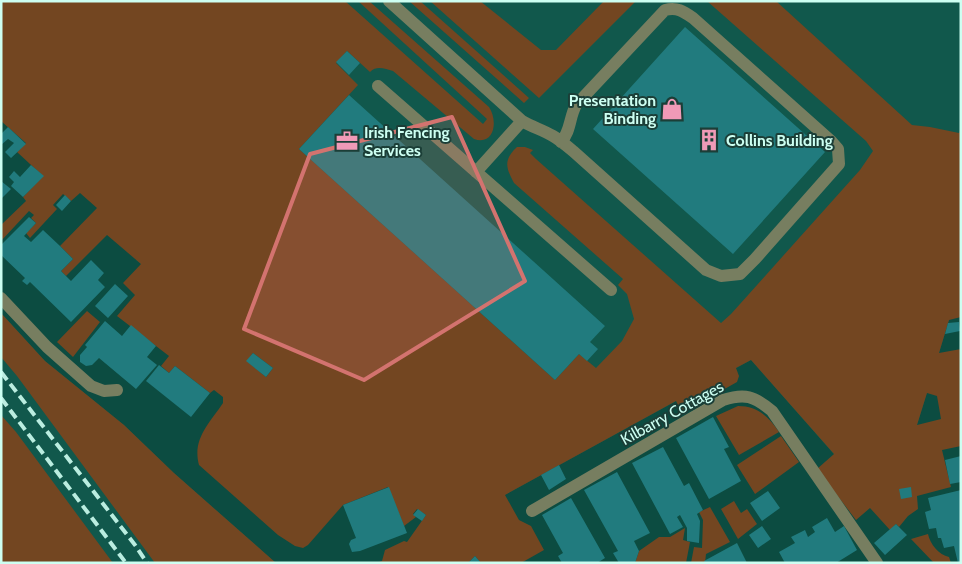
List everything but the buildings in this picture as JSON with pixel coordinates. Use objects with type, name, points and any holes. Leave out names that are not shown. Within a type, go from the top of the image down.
[{"type":"street","points":[[389,1],[522,121],[555,137],[561,142],[573,151],[706,270],[721,276],[740,274],[839,164],[838,149],[831,141],[693,18],[682,10],[675,9],[665,10],[576,105],[568,134],[561,142]]},
{"type":"street","points":[[378,86],[611,290]]},
{"type":"street","points":[[476,172],[522,121]]},
{"type":"street","points":[[1,298],[47,347],[91,386],[104,391],[117,390]]},
{"type":"street","name":"Kilbarry Cottages","points":[[532,511],[723,400],[735,396],[748,396],[760,400],[772,411],[878,563]]},
{"type":"highlighted area","points":[[452,117],[525,281],[364,380],[244,329],[310,154]]},
{"type":"shaded area","points":[[1,1],[961,1],[961,281],[889,517],[751,360],[448,526],[273,368],[253,353],[242,349],[136,260],[144,250],[1,121]]},
{"type":"shaded area","points":[[1,1],[345,1],[483,124],[487,119],[358,1],[369,1],[489,107],[492,112],[493,130],[486,139],[474,139],[393,71],[378,68],[370,72],[347,51],[336,63],[358,85],[299,149],[555,380],[579,354],[596,368],[622,341],[634,319],[627,294],[618,285],[623,279],[514,183],[507,164],[517,147],[533,150],[530,153],[536,159],[721,323],[860,170],[873,151],[866,141],[707,1],[776,1],[912,125],[959,133],[961,129],[961,317],[949,320],[939,353],[961,349],[961,446],[942,450],[951,487],[917,496],[918,509],[908,516],[899,527],[896,524],[890,530],[870,508],[856,520],[817,469],[834,454],[751,360],[736,368],[739,376],[737,382],[682,413],[676,401],[505,495],[519,520],[531,526],[544,550],[521,563],[481,563],[475,556],[468,563],[376,563],[382,561],[385,550],[404,541],[407,542],[426,515],[417,509],[413,514],[416,517],[404,526],[388,487],[343,505],[308,545],[303,548],[295,546],[278,535],[199,465],[197,456],[200,439],[207,425],[223,403],[223,397],[214,390],[210,393],[175,366],[169,373],[161,366],[169,356],[117,316],[135,295],[123,283],[141,264],[107,235],[66,276],[61,271],[73,259],[60,246],[97,208],[80,193],[71,201],[63,194],[53,205],[57,209],[30,238],[26,233],[36,223],[31,218],[34,215],[29,211],[1,241],[1,225],[26,201],[23,197],[43,176],[17,152],[26,143],[1,121]],"holes":[[[253,353],[273,368],[266,377],[247,361]],[[927,393],[937,396],[941,419],[917,425]]]},
{"type":"shaded area","points":[[409,1],[420,1],[529,98],[524,103]]},
{"type":"shaded area","points":[[430,1],[480,1],[541,50],[556,50],[604,1],[636,1],[539,98]]},
{"type":"shaded area","points":[[87,311],[100,322],[73,357],[57,342]]},
{"type":"shaded area","points":[[1,313],[45,361],[124,425],[174,473],[276,563],[1,563]]},
{"type":"shaded area","points":[[1,313],[45,361],[124,425],[174,473],[276,563],[155,563],[1,357]]},
{"type":"shaded area","points":[[738,406],[745,406],[761,413],[771,421],[779,432],[739,455],[716,416]]},
{"type":"shaded area","points":[[1,415],[16,432],[113,563],[1,563]]},
{"type":"shaded area","points":[[781,436],[799,462],[755,494],[737,465]]},
{"type":"shaded area","points":[[734,501],[741,513],[747,509],[757,524],[738,539],[721,509]]},
{"type":"shaded area","points":[[710,507],[730,542],[706,554],[705,563],[691,563],[694,547],[702,548],[703,520],[699,512]]},
{"type":"shaded area","points":[[685,528],[683,540],[690,542],[686,563],[635,563],[639,551],[659,537],[670,537]]},
{"type":"shaded area","points":[[928,534],[931,542],[942,554],[949,557],[951,563],[934,563],[911,539]]},
{"type":"railway","points":[[1,372],[147,563]]},
{"type":"railway","points":[[1,398],[126,563]]},
{"type":"place","name":"Presentation Binding","points":[[672,109]]},
{"type":"place","name":"Collins Building","points":[[709,140]]},
{"type":"place","name":"Irish Fencing Services","points":[[347,141]]}]
